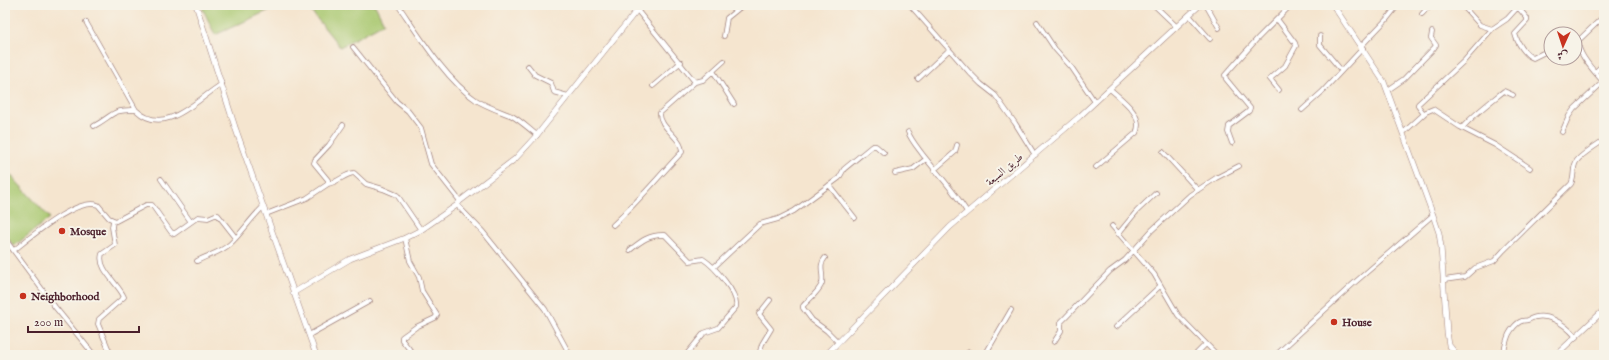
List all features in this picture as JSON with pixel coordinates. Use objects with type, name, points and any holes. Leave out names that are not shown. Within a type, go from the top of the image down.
[{"type":"street","points":[[196,5],[263,207],[316,355]]},
{"type":"street","points":[[398,5],[441,65],[462,88],[475,99],[487,106],[514,117],[537,135]]},
{"type":"street","points":[[294,293],[350,259],[405,238],[421,230],[459,203],[515,159],[537,135],[637,10],[644,5]]},
{"type":"street","points":[[724,36],[727,18],[743,5]]},
{"type":"street","points":[[910,5],[981,84],[995,95],[1015,123],[1035,156]]},
{"type":"street","points":[[1154,5],[1176,26]]},
{"type":"street","name":"طريق السبعة","points":[[828,354],[950,227],[1035,156],[1110,89],[1200,5]]},
{"type":"street","points":[[1206,5],[1219,28]]},
{"type":"street","points":[[1232,144],[1228,132],[1229,126],[1249,111],[1250,108],[1226,79],[1225,75],[1291,5]]},
{"type":"street","points":[[1333,5],[1381,76],[1388,90],[1433,215],[1439,234],[1448,341],[1457,355]]},
{"type":"street","points":[[1302,110],[1322,92],[1398,5]]},
{"type":"street","points":[[1422,14],[1430,5]]},
{"type":"street","points":[[1462,5],[1480,25],[1492,29]]},
{"type":"street","points":[[1424,114],[1418,104],[1464,61],[1492,29],[1507,19],[1517,6],[1527,18],[1527,21],[1515,34],[1522,48],[1528,56],[1533,58],[1543,53]]},
{"type":"street","points":[[637,10],[696,82]]},
{"type":"street","points":[[1189,15],[1210,39]]},
{"type":"street","points":[[1583,33],[1604,16]]},
{"type":"street","points":[[1277,19],[1296,46],[1285,66],[1270,79],[1279,90]]},
{"type":"street","points":[[86,22],[136,110],[144,118],[158,120],[176,116],[222,84]]},
{"type":"street","points":[[1038,22],[1055,49],[1072,68],[1095,102]]},
{"type":"street","points":[[1388,90],[1404,79],[1434,48],[1436,45],[1431,38],[1432,32]]},
{"type":"street","points":[[1320,36],[1320,45],[1341,70]]},
{"type":"street","points":[[353,47],[397,102],[408,111],[421,128],[431,164],[459,203],[542,304],[570,355]]},
{"type":"street","points":[[918,79],[949,50]]},
{"type":"street","points":[[1562,132],[1574,109],[1604,82],[1583,56]]},
{"type":"street","points":[[614,225],[639,200],[682,152],[679,144],[661,120],[660,113],[696,82],[703,80],[724,60]]},
{"type":"street","points":[[653,86],[680,62]]},
{"type":"street","points":[[1595,72],[1604,64]]},
{"type":"street","points":[[528,66],[535,75],[551,83],[554,92],[568,96]]},
{"type":"street","points":[[713,71],[734,104]]},
{"type":"street","points":[[1096,167],[1136,133],[1138,128],[1137,119],[1134,113],[1110,89]]},
{"type":"street","points":[[1462,128],[1473,115],[1504,91],[1513,96]]},
{"type":"street","points":[[1403,133],[1424,114],[1433,109],[1462,128],[1495,145],[1530,168]]},
{"type":"street","points":[[94,126],[116,111],[136,110]]},
{"type":"street","points":[[328,184],[328,180],[314,164],[315,160],[329,145],[343,125]]},
{"type":"street","points":[[908,132],[911,140],[960,201],[967,212]]},
{"type":"street","points":[[1444,280],[1465,277],[1475,268],[1489,264],[1498,258],[1504,250],[1570,184],[1574,179],[1575,163],[1604,140]]},
{"type":"street","points":[[714,267],[760,224],[778,219],[790,213],[840,176],[844,169],[873,145],[877,146],[884,153]]},
{"type":"street","points":[[934,170],[955,152],[957,145]]},
{"type":"street","points":[[1163,152],[1198,190]]},
{"type":"street","points":[[895,173],[913,169],[926,159]]},
{"type":"street","points":[[1054,342],[1061,331],[1061,322],[1095,286],[1134,250],[1152,230],[1198,190],[1223,173],[1239,166]]},
{"type":"street","points":[[266,214],[307,198],[328,184],[337,183],[350,173],[354,173],[366,184],[383,188],[398,195],[421,230]]},
{"type":"street","points":[[161,179],[191,222]]},
{"type":"street","points":[[829,185],[855,218]]},
{"type":"street","points":[[1118,234],[1137,211],[1156,193]]},
{"type":"street","points":[[14,250],[67,211],[81,205],[88,204],[98,205],[109,218],[113,221],[119,221],[150,204],[155,207],[172,233],[178,232],[198,217],[208,218],[218,215],[236,238]]},
{"type":"street","points":[[197,261],[208,255],[219,252],[230,244],[263,207]]},
{"type":"street","points":[[1276,355],[1353,284],[1433,215]]},
{"type":"street","points":[[112,355],[98,324],[99,319],[124,296],[106,270],[101,259],[102,254],[115,245],[112,226],[113,221]]},
{"type":"street","points":[[1112,226],[1154,274],[1178,315],[1217,355]]},
{"type":"street","points":[[630,250],[645,238],[665,235],[690,261],[703,259],[714,267],[737,303],[736,307],[718,328],[704,333],[686,355]]},
{"type":"street","points":[[405,238],[410,261],[419,277],[422,291],[437,315],[435,318],[416,327],[402,337],[402,340],[414,355]]},
{"type":"street","points":[[5,239],[59,313],[94,355]]},
{"type":"street","points":[[825,258],[822,261],[821,267],[821,286],[803,306],[803,308],[808,316],[838,342]]},
{"type":"street","points":[[1116,327],[1160,286]]},
{"type":"street","points":[[759,355],[762,344],[771,329],[759,314],[770,300]]},
{"type":"street","points":[[309,335],[370,301]]},
{"type":"street","points":[[985,355],[1011,310]]},
{"type":"street","points":[[1556,355],[1604,310]]},
{"type":"street","points":[[1503,355],[1509,334],[1515,326],[1522,321],[1535,316],[1547,317],[1555,320],[1566,326],[1576,336]]},
{"type":"street","points":[[1195,355],[1206,344]]},
{"type":"street","points":[[965,355],[969,352],[976,355]]},
{"type":"green space","points":[[201,5],[273,5],[274,8],[215,35]]},
{"type":"green space","points":[[306,5],[375,5],[384,23],[340,47]]},
{"type":"green space","points":[[5,169],[50,218],[14,246],[5,235]]},
{"type":"place","name":"Mosque","points":[[62,231]]},
{"type":"place","name":"Neighborhood","points":[[23,296]]},
{"type":"place","name":"House","points":[[1334,322]]}]
